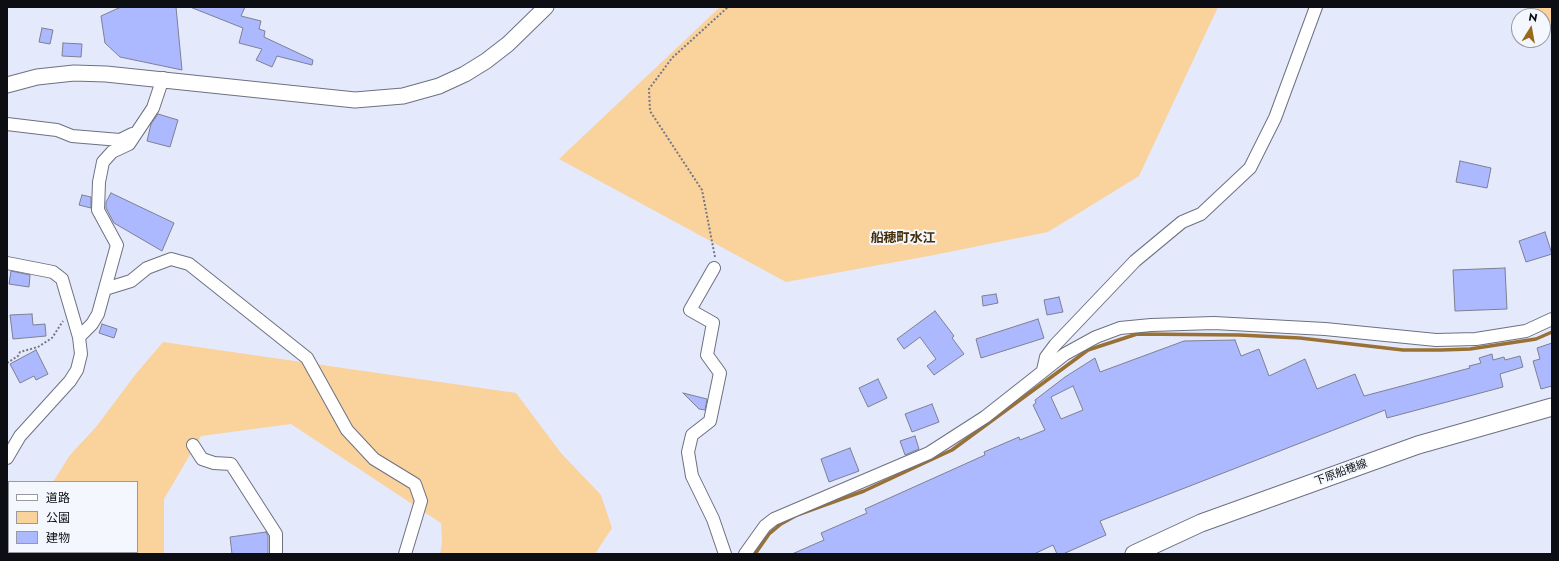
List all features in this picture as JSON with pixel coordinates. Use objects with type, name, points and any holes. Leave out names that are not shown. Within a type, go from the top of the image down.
[{"type":"main road","name":"下原船穂線","points":[[1134,554],[1202,523],[1418,445],[1552,407]]},
{"type":"street","points":[[7,85],[37,78],[74,73],[163,78],[356,100],[403,96],[439,86],[481,64],[508,44],[546,7]]},
{"type":"street","points":[[1043,370],[1046,357],[1056,345],[1135,261],[1182,222],[1201,214],[1250,168],[1275,118],[1316,7]]},
{"type":"street","points":[[77,334],[92,324],[98,314],[117,245],[98,210],[100,175],[103,162],[112,152],[129,144],[153,108],[163,78]]},
{"type":"street","points":[[7,124],[57,130],[72,136],[120,140],[129,137],[139,128]]},
{"type":"street","points":[[105,289],[131,280],[147,268],[171,259],[189,264],[307,358],[347,430],[374,459],[415,484],[420,501],[405,554]]},
{"type":"street","points":[[7,263],[53,272],[62,279],[81,354],[77,370],[70,382],[20,436],[7,458]]},
{"type":"street","points":[[714,268],[690,310],[713,323],[707,355],[720,373],[710,421],[692,435],[688,452],[692,476],[713,519],[725,554]]},
{"type":"street","points":[[744,554],[765,526],[774,519],[929,453],[985,417],[1065,354],[1096,337],[1120,328],[1151,325],[1230,324],[1325,329],[1436,340],[1476,339],[1526,331],[1552,319]]},
{"type":"street","points":[[193,445],[202,459],[214,463],[231,464],[276,534],[276,554]]},
{"type":"path","points":[[714,268],[715,252],[702,190],[650,111],[649,89],[672,58],[728,7]]},
{"type":"path","points":[[7,363],[18,356],[20,352],[38,347],[52,338],[64,320],[77,334]]},
{"type":"green space","points":[[720,7],[1218,7],[1139,176],[1048,232],[934,255],[786,282],[559,159]]},
{"type":"green space","points":[[1535,7],[1552,7],[1552,24],[1551,8]]},
{"type":"green space","points":[[163,342],[516,393],[561,453],[601,495],[612,528],[595,554],[440,554],[442,543],[441,523],[291,424],[201,436],[164,499],[164,554],[15,554],[138,553],[138,481],[54,481],[70,455],[96,427],[135,375]]},
{"type":"building","points":[[121,7],[176,7],[182,70],[120,57],[105,43],[101,16]]},
{"type":"building","points":[[190,7],[245,7],[241,16],[261,21],[259,29],[265,31],[264,37],[313,60],[312,65],[277,56],[272,67],[256,60],[262,49],[239,43],[243,28]]},
{"type":"building","points":[[42,28],[53,30],[50,44],[39,42]]},
{"type":"building","points":[[63,43],[82,44],[81,57],[62,56]]},
{"type":"building","points":[[158,114],[178,120],[170,147],[147,141],[151,124]]},
{"type":"building","points":[[1460,161],[1491,168],[1487,188],[1456,182]]},
{"type":"building","points":[[111,193],[174,223],[162,251],[114,223],[106,208],[106,202]]},
{"type":"building","points":[[82,195],[91,197],[91,208],[79,205]]},
{"type":"building","points":[[1545,232],[1552,254],[1526,262],[1519,241]]},
{"type":"building","points":[[1505,268],[1507,309],[1455,311],[1453,270]]},
{"type":"building","points":[[11,271],[30,275],[29,287],[9,284]]},
{"type":"building","points":[[996,294],[998,303],[983,306],[982,296]]},
{"type":"building","points":[[1059,297],[1063,312],[1047,315],[1044,300]]},
{"type":"building","points":[[935,311],[954,336],[952,338],[964,354],[934,375],[927,366],[936,359],[920,337],[904,349],[897,339]]},
{"type":"building","points":[[32,314],[33,325],[45,324],[46,336],[13,339],[10,315]]},
{"type":"building","points":[[1038,319],[1044,338],[981,358],[976,339]]},
{"type":"building","points":[[102,324],[117,329],[114,338],[99,333]]},
{"type":"building","points":[[1235,340],[1241,356],[1259,349],[1269,376],[1305,359],[1317,389],[1355,374],[1364,396],[1470,368],[1469,366],[1481,363],[1479,358],[1492,354],[1493,360],[1504,357],[1505,360],[1520,356],[1523,367],[1500,374],[1503,387],[1387,418],[1385,410],[1100,521],[1106,535],[1063,554],[1057,554],[1053,545],[1034,554],[792,554],[824,540],[821,533],[867,513],[865,509],[985,455],[984,452],[1019,437],[1020,440],[1045,430],[1033,405],[1036,403],[1035,400],[1065,377],[1095,358],[1100,372],[1184,341]],"holes":[[[1073,386],[1083,410],[1061,419],[1051,397]]]},
{"type":"building","points":[[1552,343],[1552,386],[1541,389],[1533,361],[1540,359],[1537,348]]},
{"type":"building","points":[[36,350],[48,374],[36,380],[34,376],[20,383],[10,364]]},
{"type":"building","points":[[878,379],[887,398],[868,407],[859,388]]},
{"type":"building","points":[[683,393],[707,399],[705,410],[699,409]]},
{"type":"building","points":[[932,404],[939,422],[912,432],[905,414]]},
{"type":"building","points":[[915,436],[919,449],[905,455],[900,441]]},
{"type":"building","points":[[850,448],[859,471],[829,482],[821,459]]},
{"type":"building","points":[[266,532],[268,536],[268,554],[232,554],[230,537]]},
{"type":"waterway","points":[[755,554],[769,534],[781,524],[797,515],[864,491],[952,450],[1088,350],[1137,334],[1239,335],[1300,338],[1403,350],[1441,350],[1470,349],[1536,339],[1552,332]]},
{"type":"district","name":"船穂町水江","points":[[903,239]]}]
